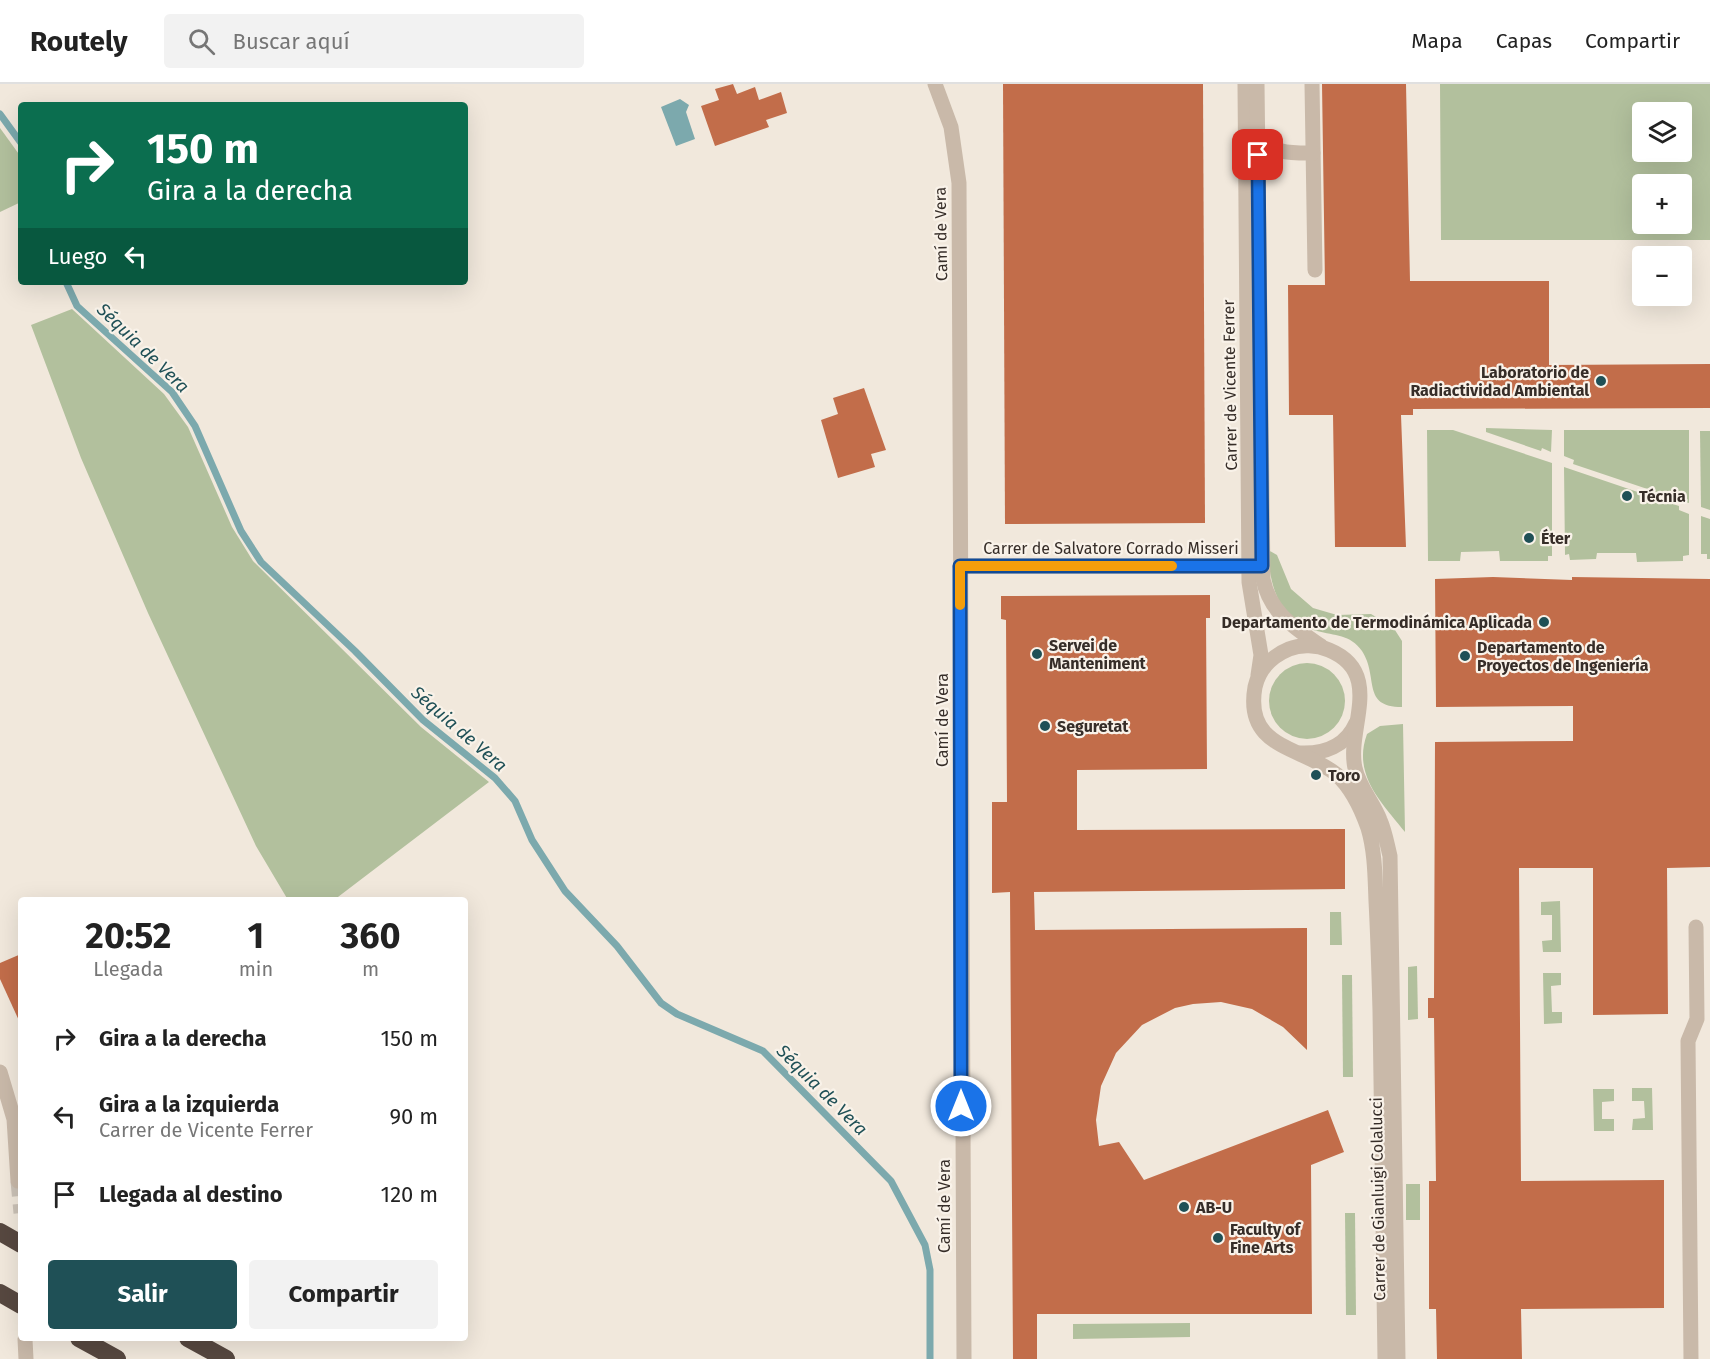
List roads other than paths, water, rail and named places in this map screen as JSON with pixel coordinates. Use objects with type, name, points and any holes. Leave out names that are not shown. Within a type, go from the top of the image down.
[{"type":"highway","points":[[0,1232],[18,1242]]},
{"type":"highway","points":[[0,1293],[18,1303]]},
{"type":"highway","points":[[84,1341],[117,1359]]},
{"type":"highway","points":[[193,1341],[226,1359]]},
{"type":"street","name":"Camí de Vera","points":[[935,84],[951,127],[959,183],[964,1359]]},
{"type":"street","name":"Carrer de Vicente Ferrer","points":[[1245,84],[1256,566],[1266,595],[1274,609],[1323,648]]},
{"type":"street","name":"Carrer de Vicente Ferrer","points":[[1256,683],[1261,655],[1251,600],[1256,566],[1257,84]]},
{"type":"street","points":[[1312,84],[1315,270]]},
{"type":"street","points":[[1257,134],[1269,146],[1284,153],[1313,153]]},
{"type":"street","points":[[1258,176],[1270,161],[1284,153]]},
{"type":"street","name":"Carrer de Salvatore Corrado Misseri","points":[[960,566],[1256,566]]},
{"type":"street","points":[[1297,753],[1315,754],[1332,748],[1347,737],[1360,715],[1362,699],[1359,682],[1351,667],[1340,655],[1307,645],[1291,648],[1264,666],[1256,683],[1255,710],[1266,735],[1280,747],[1321,764],[1338,776],[1350,790],[1369,831],[1373,856],[1379,952],[1385,1359]]},
{"type":"street","name":"Carrer de Gianluigi Colalucci","points":[[1360,715],[1353,751],[1354,765],[1362,787],[1380,820],[1389,856],[1398,1359]]},
{"type":"street","points":[[1691,1359],[1688,1041],[1697,1019],[1696,927]]},
{"type":"street","points":[[0,1072],[14,1119],[18,1181]]},
{"type":"street","points":[[25,1341],[26,1359]]},
{"type":"water","points":[[680,99],[689,105],[686,112],[695,139],[676,146],[661,107]]},
{"type":"waterway","name":"Séquia de Vera","points":[[0,114],[18,139]]},
{"type":"waterway","name":"Séquia de Vera","points":[[67,285],[77,306],[172,392],[195,426],[241,531],[261,562],[355,651],[423,720],[495,778],[515,801],[532,840],[565,891],[617,946],[661,1003],[677,1014],[763,1051],[891,1181],[925,1245],[930,1270],[930,1359]]},
{"type":"place","name":"Laboratorio de Radiactividad Ambiental","points":[[1601,381]]},
{"type":"place","name":"Técnia","points":[[1627,496]]},
{"type":"place","name":"Éter","points":[[1529,538]]},
{"type":"place","name":"Departamento de Termodinámica Aplicada","points":[[1544,622]]},
{"type":"place","name":"Servei de Manteniment","points":[[1037,654]]},
{"type":"place","name":"Departamento de Proyectos de Ingeniería","points":[[1465,656]]},
{"type":"place","name":"Seguretat","points":[[1045,726]]},
{"type":"place","name":"Toro","points":[[1316,775]]},
{"type":"place","name":"AB-U","points":[[1184,1207]]},
{"type":"place","name":"Faculty of Fine Arts","points":[[1218,1238]]}]
